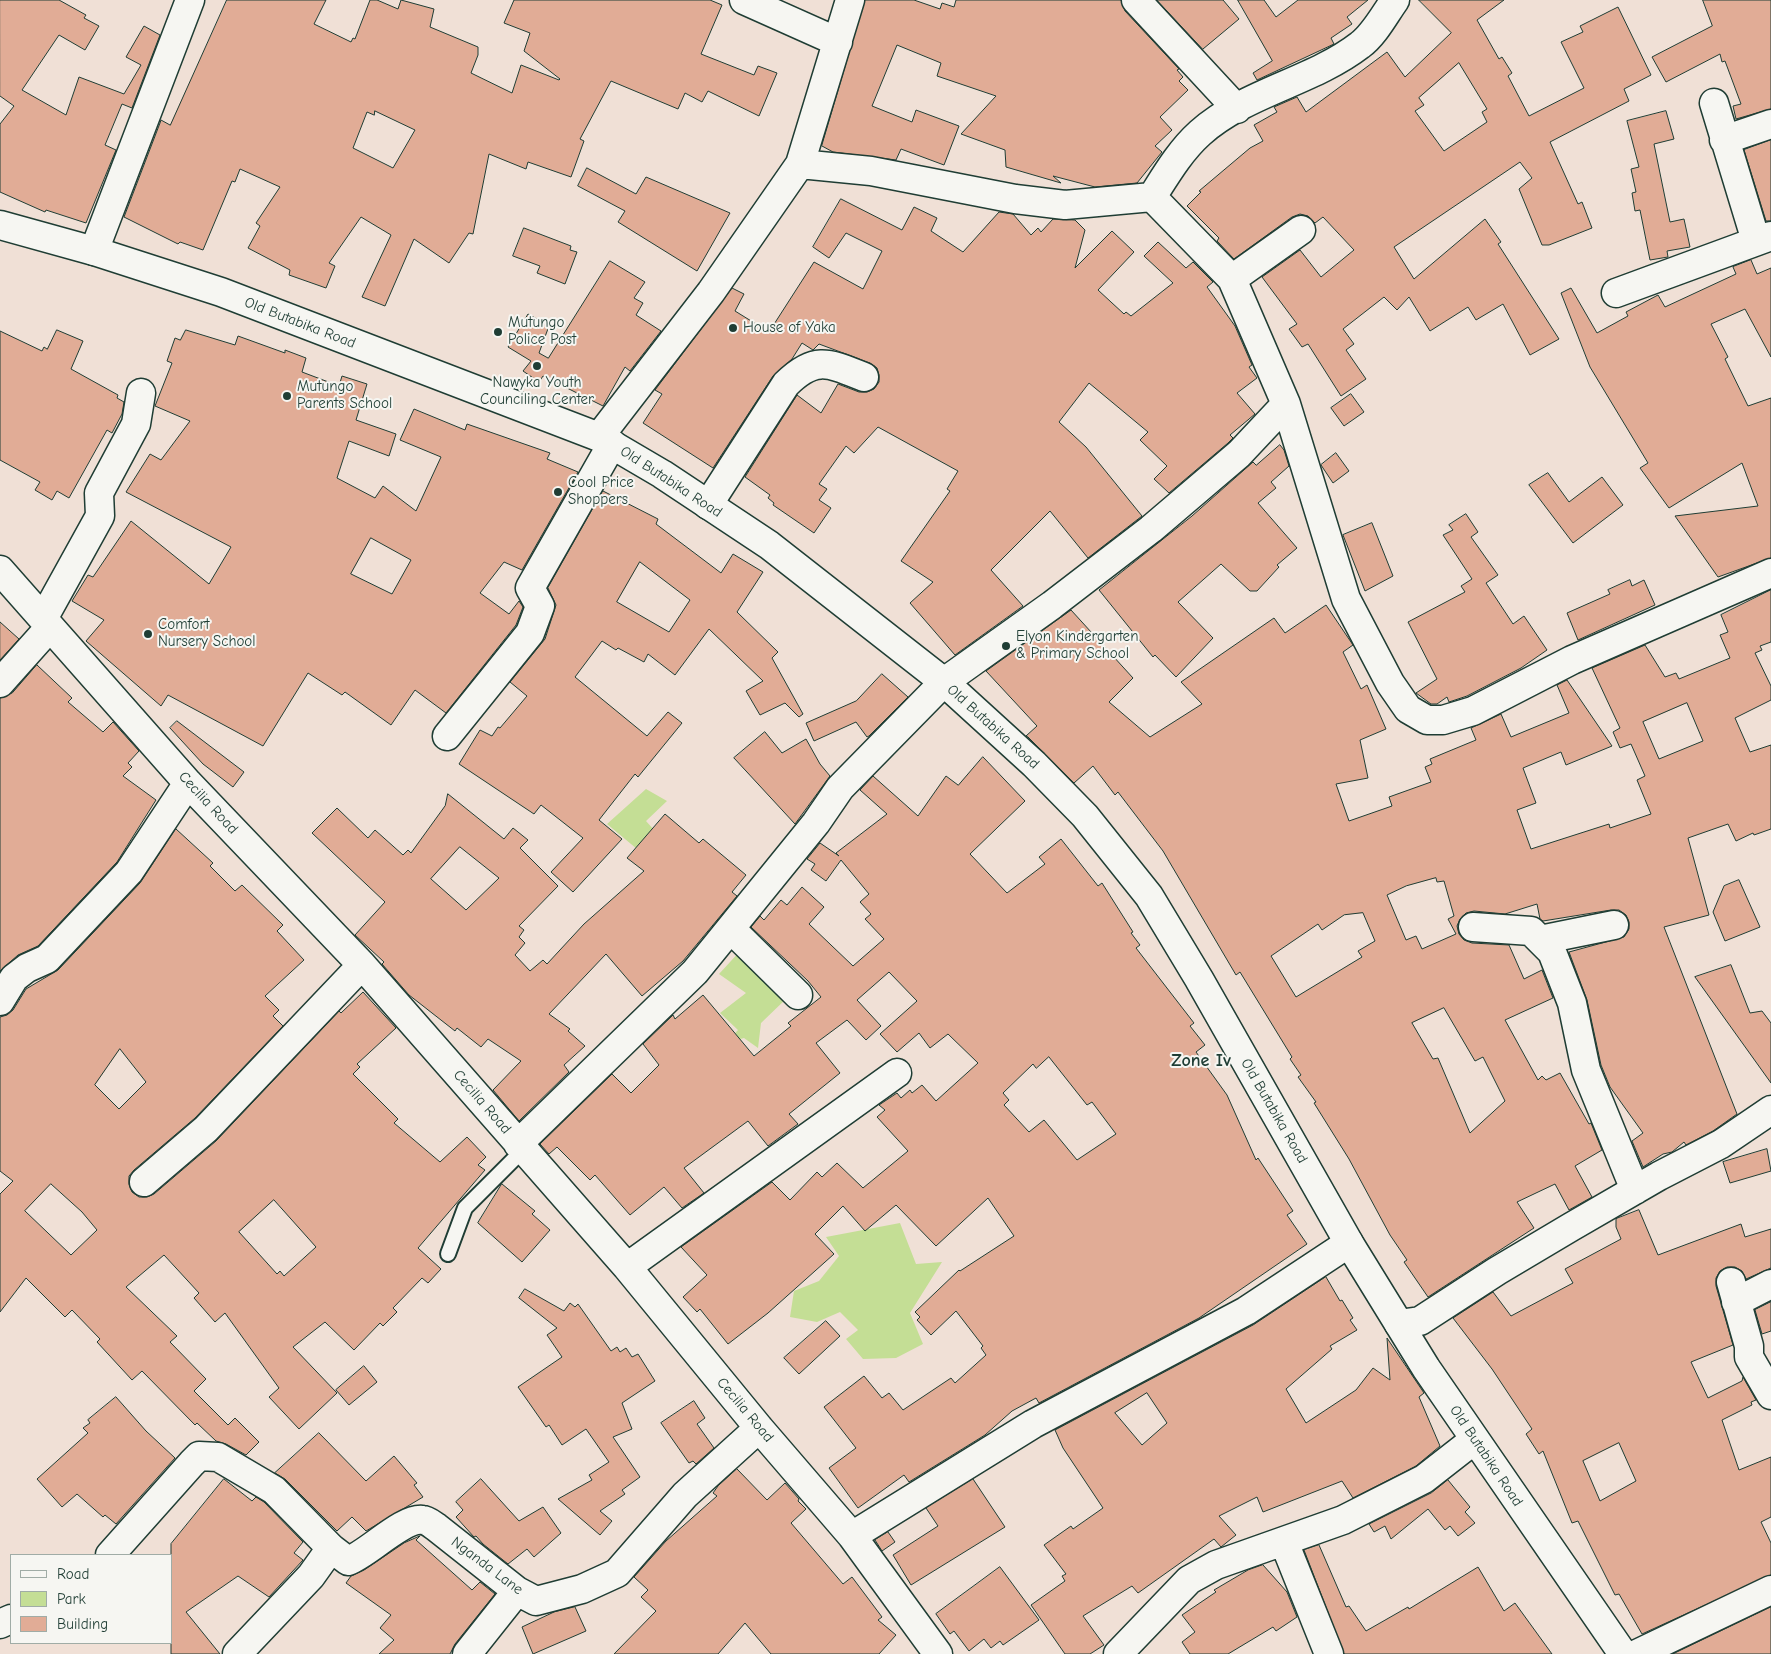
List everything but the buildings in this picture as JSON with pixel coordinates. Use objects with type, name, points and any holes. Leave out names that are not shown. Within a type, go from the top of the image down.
[{"type":"street","points":[[94,251],[190,0]]},
{"type":"street","points":[[744,0],[838,42]]},
{"type":"street","points":[[447,736],[530,633],[540,606],[530,588],[605,440],[800,164],[850,0]]},
{"type":"street","points":[[1136,0],[1237,109]]},
{"type":"street","points":[[1152,197],[1179,156],[1201,132],[1237,109],[1344,57],[1362,44],[1392,2]]},
{"type":"street","points":[[1616,293],[1764,239],[1724,140],[1714,103]]},
{"type":"street","points":[[1724,140],[1771,124]]},
{"type":"street","points":[[800,164],[871,171],[1016,199],[1065,205],[1152,197]]},
{"type":"street","points":[[1152,197],[1232,279],[1286,404],[1346,599],[1390,683],[1408,710],[1427,720],[1443,720],[1473,711],[1572,660],[1771,573]]},
{"type":"street","name":"Old Butabika Road","points":[[0,225],[94,251],[221,292],[605,440],[768,545],[944,682],[1034,764],[1084,816],[1148,896],[1199,979],[1349,1243],[1399,1324],[1474,1440],[1623,1654]]},
{"type":"street","points":[[1232,279],[1301,230]]},
{"type":"street","points":[[708,505],[786,384],[800,370],[814,365],[837,366],[864,377]]},
{"type":"street","points":[[0,682],[46,623],[100,516],[99,494],[136,424],[141,393]]},
{"type":"street","points":[[521,1147],[695,972],[816,823],[840,788],[944,682],[1052,605],[1151,529],[1239,454],[1286,404]]},
{"type":"street","name":"Cecilia Road","points":[[0,570],[188,784],[362,965],[627,1267],[759,1428],[852,1536],[938,1654]]},
{"type":"street","points":[[0,1001],[14,978],[27,968],[47,959],[128,872],[188,784]]},
{"type":"street","points":[[1540,940],[1614,925]]},
{"type":"street","points":[[1474,927],[1531,931],[1552,952],[1572,1003],[1586,1070],[1635,1190]]},
{"type":"street","points":[[731,929],[798,995]]},
{"type":"street","points":[[144,1182],[206,1128],[362,965]]},
{"type":"street","points":[[627,1267],[897,1073]]},
{"type":"street","points":[[1399,1324],[1420,1321],[1496,1271],[1635,1190],[1721,1144],[1771,1110]]},
{"type":"street","points":[[852,1536],[1033,1424],[1246,1311],[1349,1243]]},
{"type":"street","points":[[1771,1284],[1734,1292],[1749,1346],[1749,1357],[1771,1395]]},
{"type":"street","name":"Nganda Lane","points":[[111,1554],[199,1456],[218,1457],[274,1490],[331,1548],[348,1562],[360,1557],[406,1523],[422,1520],[436,1527],[517,1591],[536,1600],[582,1589],[617,1573],[685,1495],[759,1428]]},
{"type":"street","points":[[1118,1654],[1189,1580],[1216,1565],[1344,1520],[1424,1479],[1474,1440]]},
{"type":"street","points":[[1284,1542],[1329,1654]]},
{"type":"street","points":[[237,1654],[285,1601],[311,1576],[331,1548]]},
{"type":"street","points":[[1637,1654],[1771,1590]]},
{"type":"street","points":[[467,1654],[517,1591]]},
{"type":"lane","points":[[448,1254],[465,1208],[521,1147]]},
{"type":"green space","points":[[646,789],[667,801],[646,821],[655,831],[637,849],[607,824]]},
{"type":"green space","points":[[742,949],[787,998],[761,1023],[758,1048],[744,1038],[726,1043],[738,1030],[720,1013],[746,993],[719,974]]},
{"type":"green space","points":[[900,1223],[916,1264],[942,1262],[910,1313],[923,1344],[896,1358],[863,1359],[846,1339],[858,1330],[840,1312],[817,1322],[790,1317],[794,1291],[819,1281],[839,1256],[826,1237]]},
{"type":"place","name":"House of Yaka","points":[[733,328]]},
{"type":"place","name":"Mutungo Police Post","points":[[498,332]]},
{"type":"place","name":"Nawyka Youth Counciling Center","points":[[537,366]]},
{"type":"place","name":"Mutungo Parents School","points":[[287,396]]},
{"type":"place","name":"Cool Price Shoppers","points":[[558,492]]},
{"type":"place","name":"Comfort Nursery School","points":[[148,634]]},
{"type":"place","name":"Elyon Kindergarten & Primary School","points":[[1006,646]]},
{"type":"district","name":"Zone Iv","points":[[1201,1061]]}]
